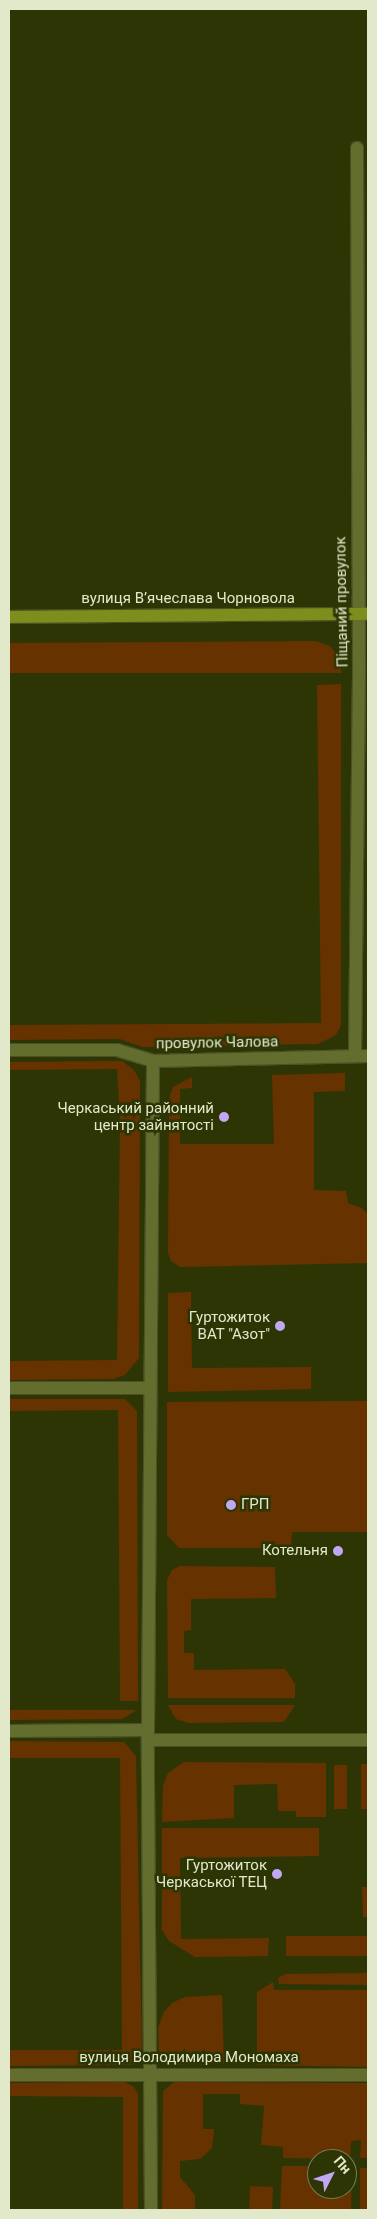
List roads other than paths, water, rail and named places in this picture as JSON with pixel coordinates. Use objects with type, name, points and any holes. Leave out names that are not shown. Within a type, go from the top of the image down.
[{"type":"main road","name":"вулиця Вʼячеслава Чорновола","points":[[9,617],[362,614]]},
{"type":"street","name":"Піщаний провулок","points":[[357,148],[362,614],[359,672],[362,1056]]},
{"type":"street","name":"провулок Чалова","points":[[9,1050],[117,1050],[153,1061],[362,1056]]},
{"type":"street","points":[[151,2210],[148,1735],[150,1388],[154,1279],[153,1061]]},
{"type":"street","points":[[9,1388],[150,1388]]},
{"type":"street","points":[[9,1730],[368,1740]]},
{"type":"street","name":"вулиця Володимира Мономаха","points":[[9,2075],[368,2075]]},
{"type":"place","name":"Черкаський районний центр зайнятості","points":[[224,1117]]},
{"type":"place","name":"Гуртожиток ВАТ \"Азот\"","points":[[280,1326]]},
{"type":"place","name":"ГРП","points":[[231,1505]]},
{"type":"place","name":"Котельня","points":[[338,1551]]},
{"type":"place","name":"Гуртожиток Черкаської ТЕЦ","points":[[277,1874]]}]
